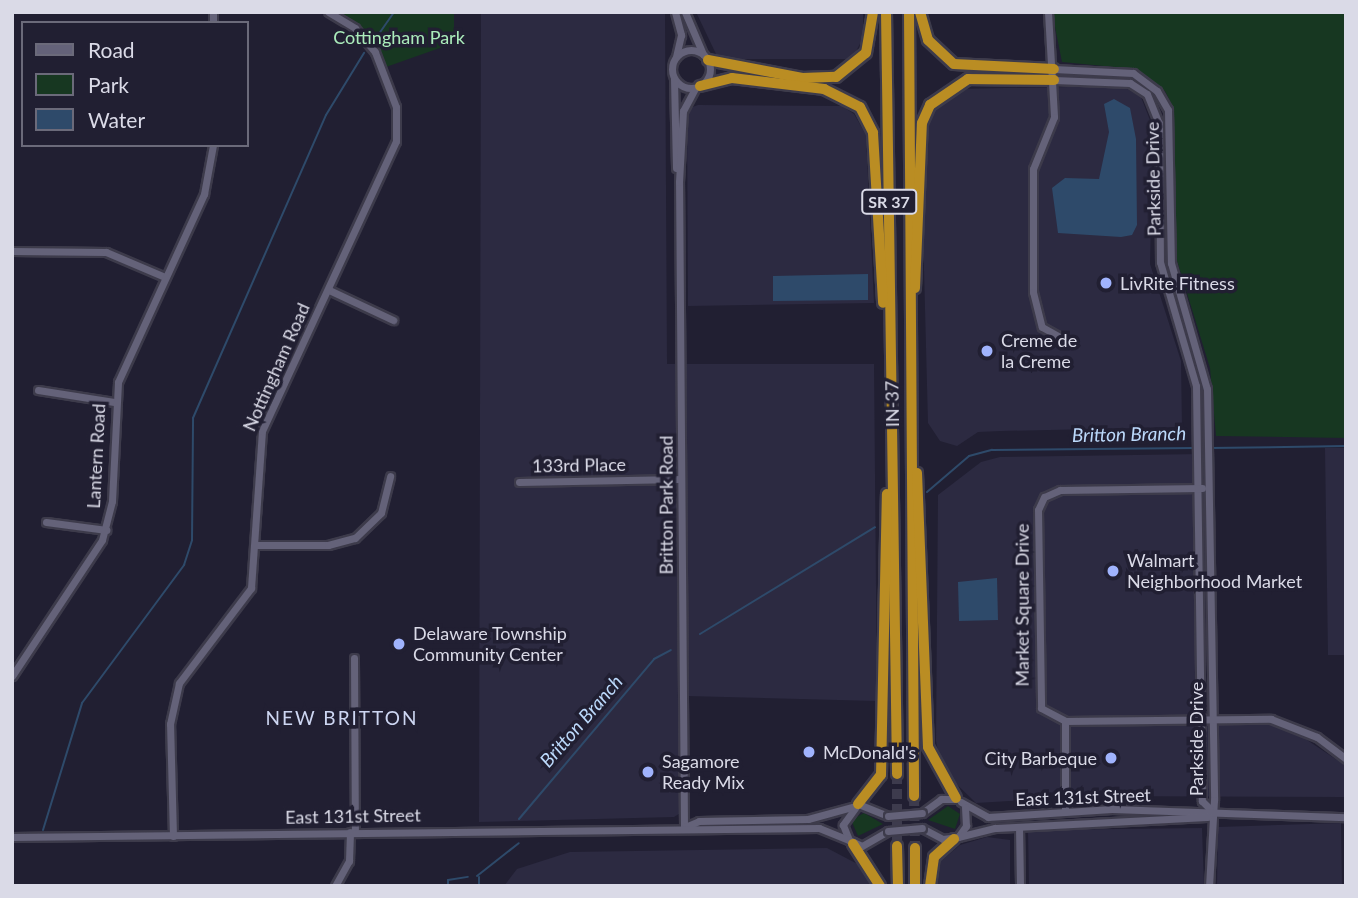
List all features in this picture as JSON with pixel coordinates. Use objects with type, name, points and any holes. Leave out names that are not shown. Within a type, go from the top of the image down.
[{"type":"highway","points":[[705,57],[732,69],[829,79],[853,68],[866,53],[873,12]]},
{"type":"highway","name":"IN-37","points":[[886,12],[888,392],[897,774]]},
{"type":"highway","name":"IN-37","points":[[909,12],[914,796]]},
{"type":"highway","points":[[920,12],[928,40],[954,64],[1054,74]]},
{"type":"highway","points":[[909,329],[927,108],[962,80],[1054,74]]},
{"type":"highway","points":[[697,87],[732,78],[833,90],[865,113],[874,138],[888,392]]},
{"type":"highway","points":[[910,421],[926,599],[928,747],[959,800]]},
{"type":"highway","points":[[855,806],[881,775],[889,449]]},
{"type":"highway","points":[[930,886],[934,857],[956,838]]},
{"type":"highway","points":[[851,842],[880,886]]},
{"type":"highway","points":[[897,846],[898,886]]},
{"type":"highway","points":[[915,848],[915,886]]},
{"type":"street","name":"Nottingham Road","points":[[173,836],[174,698],[196,654],[246,598],[257,545],[260,438],[394,150],[398,124],[372,47],[328,12]]},
{"type":"street","points":[[675,12],[681,35],[673,76],[697,87],[710,71],[685,12]]},
{"type":"street","points":[[1048,12],[1054,74],[1053,121],[1032,173],[1033,292],[1042,327],[1058,336]]},
{"type":"street","points":[[675,58],[685,51],[705,57]]},
{"type":"street","name":"Parkside Drive","points":[[1054,74],[1116,68],[1149,82],[1167,110],[1171,263],[1204,368],[1208,437],[1213,720],[1209,886]]},
{"type":"street","name":"Parkside Drive","points":[[1054,74],[1119,80],[1147,94],[1159,122],[1160,262],[1192,362],[1199,488],[1202,801],[1209,812]]},
{"type":"street","name":"Britton Park Road","points":[[673,76],[679,182],[684,827]]},
{"type":"street","name":"Britton Park Road","points":[[679,182],[683,111],[697,87]]},
{"type":"street","name":"Lantern Road","points":[[12,676],[106,530],[114,401],[165,277],[204,194],[213,147]]},
{"type":"street","points":[[12,251],[106,252],[165,277]]},
{"type":"street","points":[[329,290],[393,320]]},
{"type":"street","points":[[38,390],[114,401]]},
{"type":"street","points":[[257,545],[328,545],[355,538],[381,513],[390,477]]},
{"type":"street","name":"133rd Place","points":[[519,482],[681,480]]},
{"type":"street","name":"Market Square Drive","points":[[1065,721],[1045,711],[1038,699],[1038,540],[1044,497],[1060,490],[1209,488]]},
{"type":"street","points":[[46,522],[106,530]]},
{"type":"street","points":[[335,886],[349,861],[352,832],[354,658]]},
{"type":"street","points":[[1065,810],[1065,721],[1213,720],[1290,724],[1346,759]]},
{"type":"street","points":[[940,799],[959,800],[967,822],[956,838],[922,828],[888,831],[870,844],[851,842],[843,821],[855,806],[888,816],[922,813],[940,799]]},
{"type":"street","name":"East 131st Street","points":[[959,800],[988,817],[1065,810],[1346,817]]},
{"type":"street","name":"East 131st Street","points":[[684,827],[699,821],[808,819],[855,806]]},
{"type":"street","name":"East 131st Street","points":[[956,838],[1019,827],[1209,812]]},
{"type":"street","name":"East 131st Street","points":[[12,839],[684,827],[762,833],[823,828],[851,842]]},
{"type":"street","points":[[1019,827],[1020,886]]},
{"type":"shaded area","points":[[481,12],[665,12],[667,364],[874,364],[877,701],[687,696],[690,807],[674,817],[479,822]]},
{"type":"shaded area","points":[[696,12],[863,12],[863,38],[852,59],[732,59],[716,54]]},
{"type":"shaded area","points":[[1122,86],[1141,97],[1153,128],[1150,264],[1181,361],[1182,427],[978,432],[957,446],[940,441],[928,423],[923,231],[929,109],[953,89]]},
{"type":"shaded area","points":[[698,105],[842,106],[854,114],[866,135],[874,303],[688,306],[687,109]]},
{"type":"shaded area","points":[[1325,448],[1346,448],[1346,655],[1328,655]]},
{"type":"shaded area","points":[[1203,454],[1206,725],[1276,725],[1295,732],[1346,766],[1346,797],[1088,796],[976,803],[942,770],[936,741],[938,495],[981,462],[1000,457]]},
{"type":"shaded area","points":[[1341,823],[1342,886],[1217,886],[1218,827]]},
{"type":"shaded area","points":[[1202,828],[1204,886],[1029,886],[1028,830]]},
{"type":"shaded area","points":[[987,837],[1010,840],[1010,886],[936,886],[941,861],[960,845]]},
{"type":"shaded area","points":[[827,848],[865,868],[871,886],[504,886],[517,869],[570,852]]},
{"type":"green space","name":"Cottingham Park","points":[[338,12],[454,12],[454,43],[386,67],[359,24]]},
{"type":"green space","points":[[1052,12],[1346,12],[1346,438],[1216,436],[1210,368],[1174,251],[1174,109],[1165,91],[1135,69],[1062,62]]},
{"type":"green space","points":[[948,806],[960,814],[955,829],[928,820]]},
{"type":"green space","points":[[864,813],[883,824],[858,836],[851,820]]},
{"type":"water","points":[[1114,99],[1130,108],[1136,139],[1137,225],[1132,235],[1121,237],[1058,233],[1052,188],[1065,178],[1099,179],[1109,132],[1104,104]]},
{"type":"water","points":[[868,274],[868,300],[773,301],[773,276]]},
{"type":"water","points":[[997,578],[998,620],[959,621],[958,582]]},
{"type":"waterway","points":[[376,38],[394,12]]},
{"type":"waterway","points":[[43,830],[82,703],[184,565],[192,540],[193,418],[326,115],[364,53]]},
{"type":"waterway","name":"Britton Branch","points":[[1210,448],[1346,446]]},
{"type":"waterway","name":"Britton Branch","points":[[927,492],[969,456],[992,450],[1194,448]]},
{"type":"waterway","name":"Britton Branch","points":[[700,634],[875,527]]},
{"type":"waterway","name":"Britton Branch","points":[[519,819],[654,659],[671,650]]},
{"type":"waterway","name":"Britton Branch","points":[[477,876],[519,843]]},
{"type":"waterway","points":[[448,886],[448,880],[468,877]]},
{"type":"waterway","points":[[479,877],[479,886]]},
{"type":"tunnel","points":[[897,774],[897,846]]},
{"type":"tunnel","points":[[914,796],[915,848]]},
{"type":"place","name":"LivRite Fitness","points":[[1106,283]]},
{"type":"place","name":"Creme de la Creme","points":[[987,351]]},
{"type":"place","name":"Walmart Neighborhood Market","points":[[1113,571]]},
{"type":"place","name":"Delaware Township Community Center","points":[[399,644]]},
{"type":"place","name":"McDonald's","points":[[809,752]]},
{"type":"place","name":"City Barbeque","points":[[1111,758]]},
{"type":"place","name":"Sagamore Ready Mix","points":[[648,772]]},
{"type":"district","name":"NEW BRITTON","points":[[342,718]]}]
